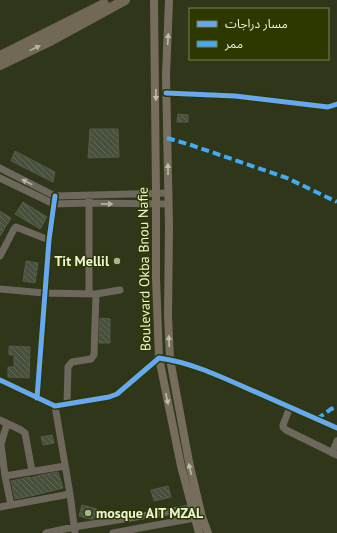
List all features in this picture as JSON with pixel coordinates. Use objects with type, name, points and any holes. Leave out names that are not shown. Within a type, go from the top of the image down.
[{"type":"highway","points":[[0,56],[111,0]]},
{"type":"highway","points":[[0,66],[125,0]]},
{"type":"main road","name":"Boulevard Okba Bnou Nafie","points":[[154,0],[156,278],[159,358],[181,466],[196,507]]},
{"type":"main road","name":"Boulevard Okba Bnou Nafie","points":[[169,0],[166,93],[168,316],[170,359],[189,462],[198,517],[199,533]]},
{"type":"main road","name":"Boulevard Okba Bnou Nafie","points":[[198,517],[208,533]]},
{"type":"street","points":[[166,93],[235,96],[328,107],[337,104]]},
{"type":"street","points":[[0,174],[0,168],[55,196],[168,193]]},
{"type":"street","points":[[0,178],[54,204],[168,204]]},
{"type":"street","points":[[67,404],[68,367],[72,362],[91,359],[94,355],[89,195]]},
{"type":"street","points":[[37,398],[44,293],[55,196]]},
{"type":"street","points":[[0,256],[16,227],[49,240]]},
{"type":"street","points":[[0,289],[44,293],[92,294],[120,290]]},
{"type":"street","points":[[0,380],[55,406],[109,397],[118,394],[159,358],[170,359],[212,373],[337,428]]},
{"type":"street","points":[[55,406],[75,530]]},
{"type":"street","points":[[290,407],[283,425],[286,430],[334,454],[337,441]]},
{"type":"street","points":[[0,420],[25,433],[32,471]]},
{"type":"street","points":[[7,424],[1,449],[11,505]]},
{"type":"street","points":[[5,476],[65,466]]},
{"type":"street","points":[[0,507],[70,494]]},
{"type":"street","points":[[46,533],[75,530],[196,507]]},
{"type":"street","points":[[113,533],[151,530],[198,517]]},
{"type":"building","points":[[178,114],[188,115],[188,122],[177,122]]},
{"type":"building","points":[[90,129],[118,129],[119,157],[88,158]]},
{"type":"building","points":[[15,151],[55,172],[53,182],[11,161]]},
{"type":"building","points":[[23,202],[47,217],[40,229],[15,214]]},
{"type":"building","points":[[0,211],[11,218],[0,236]]},
{"type":"building","points":[[26,261],[38,263],[35,283],[23,281]]},
{"type":"building","points":[[100,318],[110,319],[110,343],[99,343]]},
{"type":"building","points":[[9,346],[30,347],[29,378],[8,377],[8,367],[14,367],[14,355],[9,355]]},
{"type":"building","points":[[52,435],[54,443],[43,445],[41,437]]},
{"type":"building","points":[[58,472],[63,488],[15,499],[11,481]]},
{"type":"building","points":[[168,486],[171,497],[154,501],[151,490]]},
{"type":"building","name":"mosque AIT MZAL","points":[[82,505],[97,509],[94,519],[79,516]]},
{"type":"marked path","points":[[167,138],[287,178],[337,202]]},
{"type":"marked path","points":[[317,419],[331,409],[337,407]]},
{"type":"cycle path","points":[[166,93],[235,96],[328,107],[337,104]]},
{"type":"cycle path","points":[[37,398],[49,240],[55,196]]},
{"type":"cycle path","points":[[0,380],[55,406],[109,397],[117,394],[159,358],[191,365],[212,373],[337,428]]},
{"type":"place","name":"Tit Mellil","points":[[117,261]]},
{"type":"place","name":"mosque AIT MZAL","points":[[88,513]]}]
